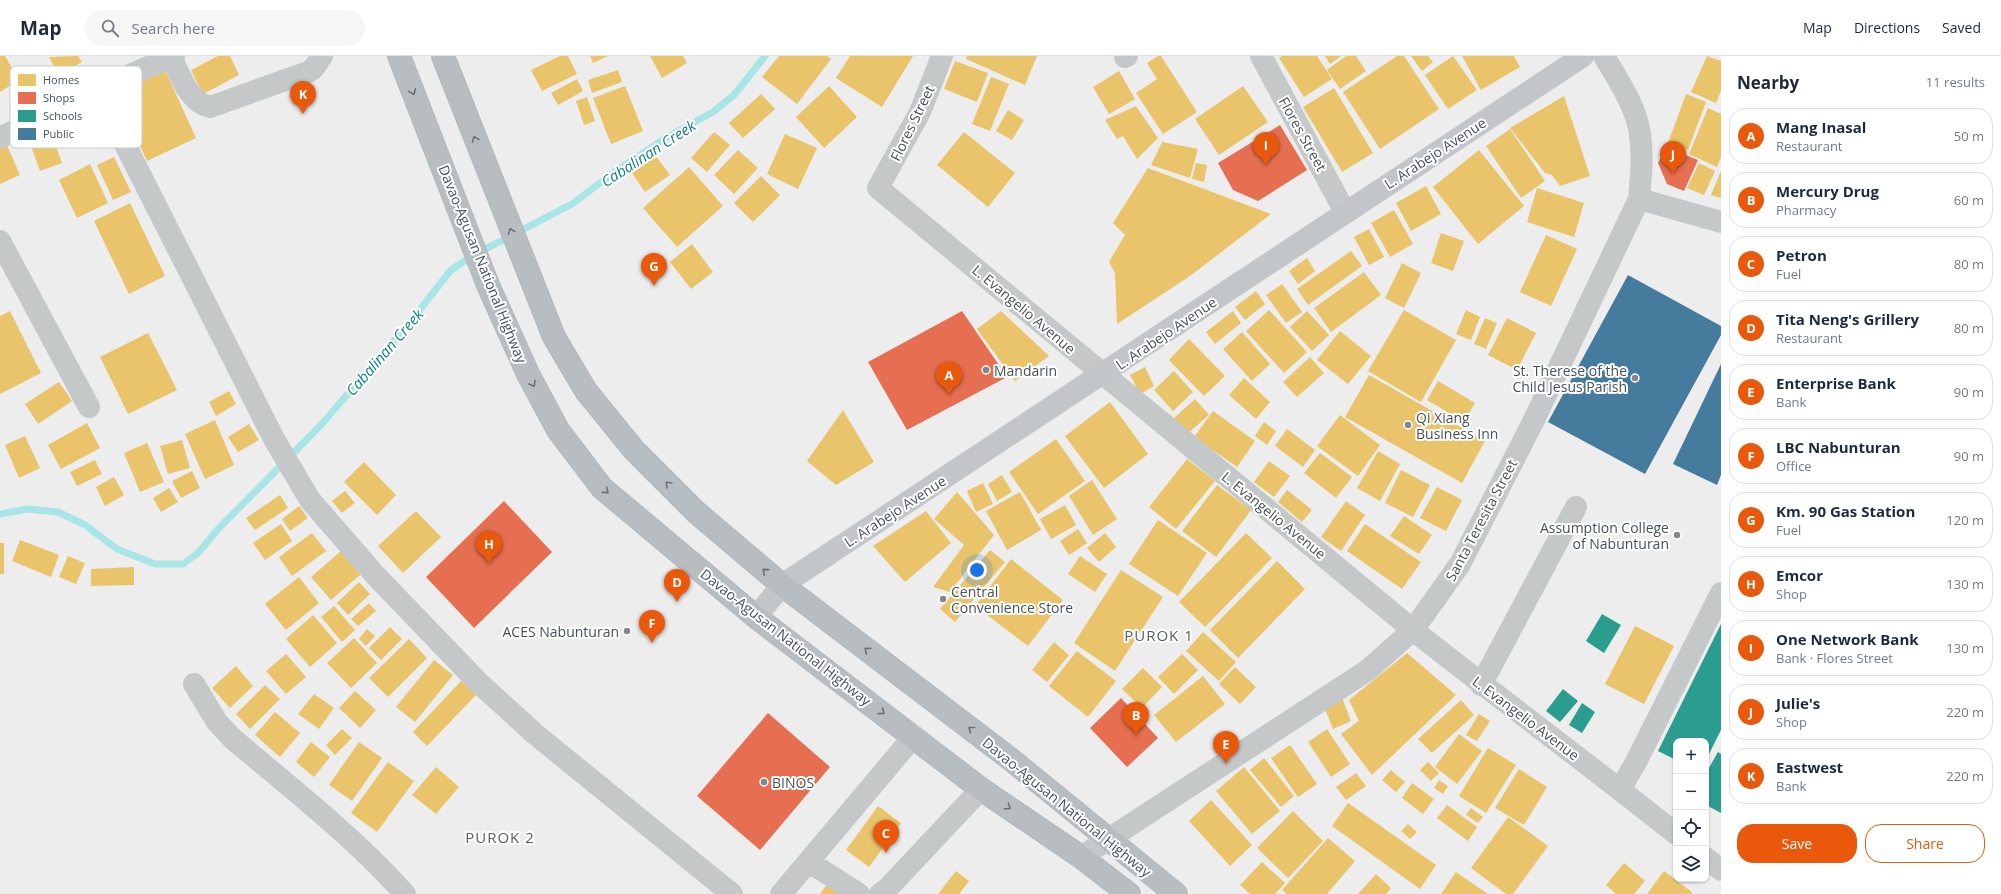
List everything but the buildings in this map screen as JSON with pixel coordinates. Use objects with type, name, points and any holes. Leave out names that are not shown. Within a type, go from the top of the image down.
[{"type":"highway","name":"Davao-Agusan National Highway","points":[[399,56],[452,189],[488,285],[528,374],[558,430],[602,488],[756,617],[982,789],[1081,857],[1129,894]]},
{"type":"highway","name":"Davao-Agusan National Highway","points":[[443,56],[525,267],[554,337],[586,392],[634,450],[696,512],[782,585],[1009,758],[1107,840],[1176,894]]},
{"type":"main road","name":"L. Arabejo Avenue","points":[[756,617],[782,585],[1103,375],[1345,212],[1583,56]]},
{"type":"street","points":[[142,70],[172,57],[193,98],[200,105],[210,107],[308,72],[314,68],[322,56]]},
{"type":"street","name":"Flores Street","points":[[878,188],[920,112],[942,56]]},
{"type":"street","name":"Flores Street","points":[[1261,56],[1345,212]]},
{"type":"street","name":"Santa Teresita Street","points":[[1081,857],[1368,670],[1413,630],[1460,564],[1536,414],[1640,199],[1642,164],[1640,133],[1632,107],[1604,56]]},
{"type":"street","points":[[0,138],[10,133]]},
{"type":"street","points":[[127,148],[290,469],[310,500],[332,528],[478,682],[535,734],[732,894]]},
{"type":"street","name":"L. Evangelio Avenue","points":[[878,188],[1413,630],[1481,685],[1620,789],[1673,832]]},
{"type":"street","points":[[1640,199],[1721,222]]},
{"type":"street","points":[[0,241],[89,407]]},
{"type":"street","points":[[1481,685],[1576,507]]},
{"type":"street","points":[[1620,789],[1635,764],[1721,593]]},
{"type":"street","points":[[194,684],[217,722],[233,739],[382,867],[406,894]]},
{"type":"street","points":[[781,894],[914,736]]},
{"type":"street","points":[[880,894],[888,888],[982,789]]},
{"type":"street","points":[[1709,860],[1721,870]]},
{"type":"street","points":[[809,862],[859,894]]},
{"type":"waterway","name":"Cabalinan Creek","points":[[0,514],[27,509],[58,512],[85,525],[117,549],[155,564],[183,564],[198,553],[220,527],[320,426],[410,322],[451,270],[472,256],[572,204],[616,171],[669,136],[713,112],[734,95],[765,56]]},
{"type":"place","name":"Eastwest","points":[[303,114]]},
{"type":"place","name":"One Network Bank","points":[[1266,165]]},
{"type":"place","name":"Julie's","points":[[1673,174]]},
{"type":"place","name":"Km. 90 Gas Station","points":[[654,286]]},
{"type":"place","name":"Mandarin","points":[[986,370]]},
{"type":"place","name":"St. Therese of the Child Jesus Parish","points":[[1635,378]]},
{"type":"place","name":"Mang Inasal","points":[[949,395]]},
{"type":"place","name":"Qi Xiang Business Inn","points":[[1408,425]]},
{"type":"place","name":"Assumption College of Nabunturan","points":[[1677,535]]},
{"type":"place","name":"Emcor","points":[[489,564]]},
{"type":"place","name":"Central Convenience Store","points":[[943,599]]},
{"type":"place","name":"Tita Neng's Grillery","points":[[677,602]]},
{"type":"place","name":"ACES Nabunturan","points":[[627,631]]},
{"type":"place","name":"LBC Nabunturan","points":[[652,643]]},
{"type":"place","name":"Mercury Drug","points":[[1136,735]]},
{"type":"place","name":"Enterprise Bank","points":[[1226,764]]},
{"type":"place","name":"BINOS","points":[[764,782]]},
{"type":"place","name":"Petron","points":[[886,853]]},
{"type":"district","name":"PUROK 1","points":[[1159,635]]},
{"type":"district","name":"PUROK 2","points":[[500,837]]}]
